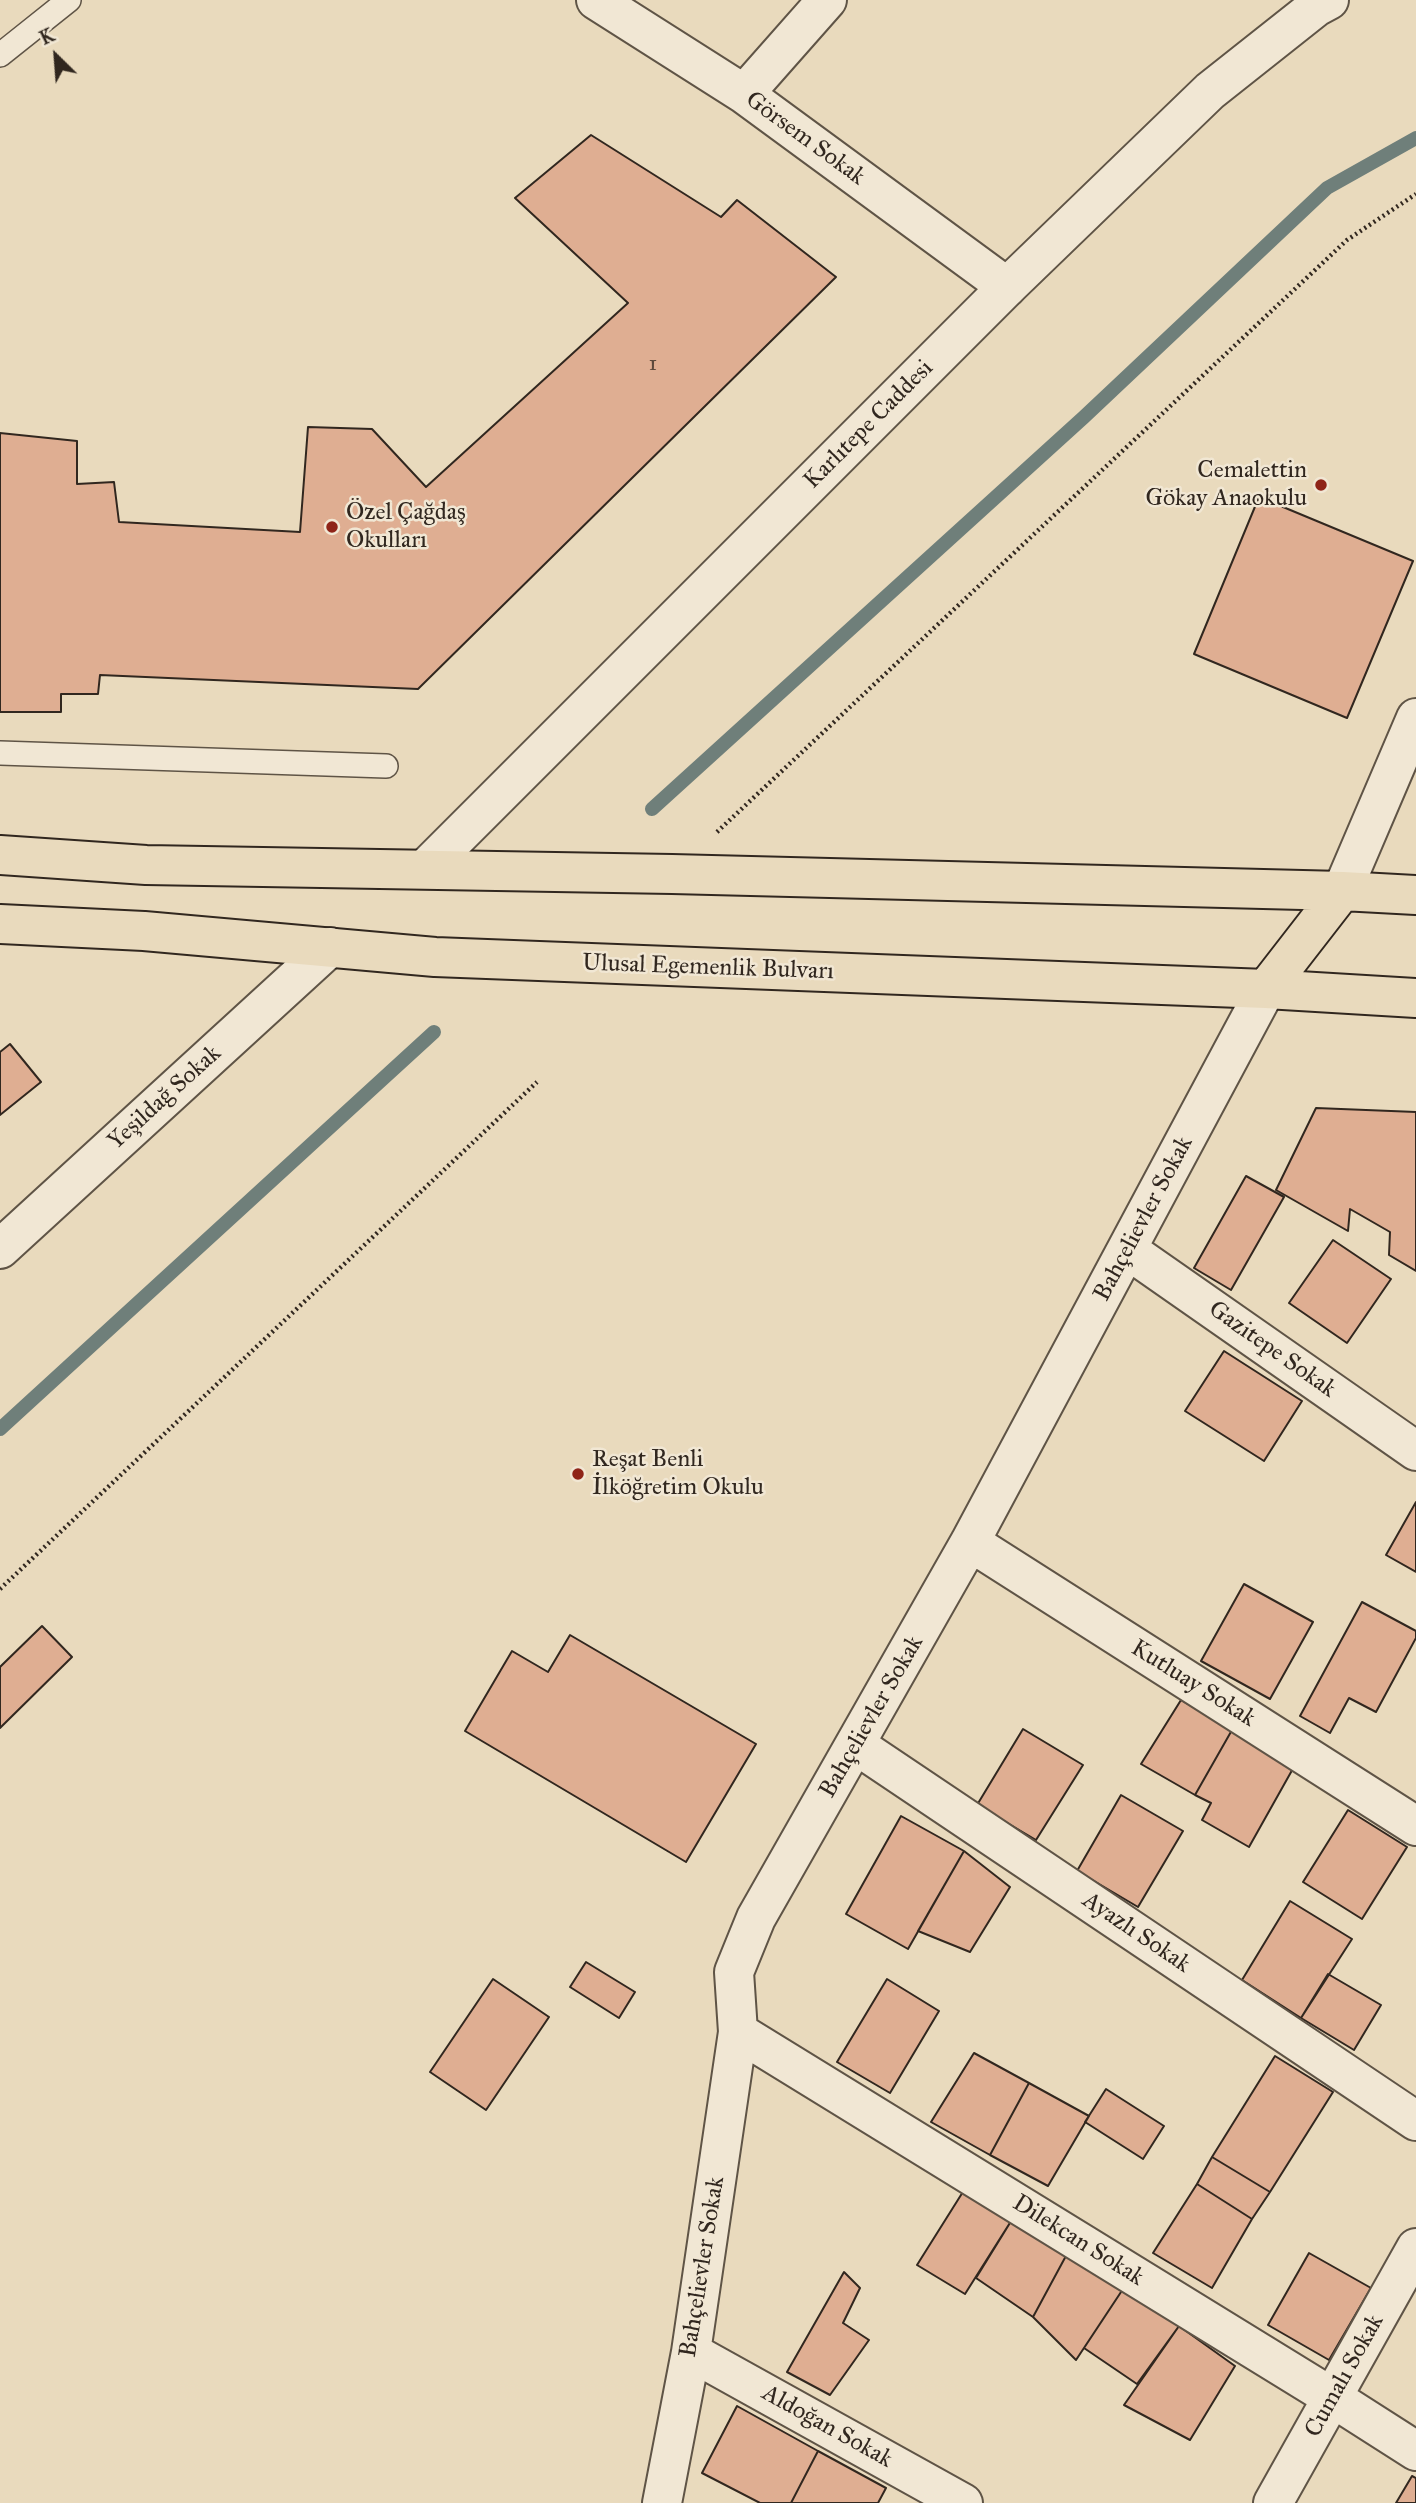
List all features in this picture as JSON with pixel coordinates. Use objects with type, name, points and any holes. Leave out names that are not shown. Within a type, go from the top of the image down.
[{"type":"main road","points":[[0,855],[146,865],[672,874],[1416,895]]},
{"type":"main road","points":[[1266,989],[1342,891]]},
{"type":"main road","name":"Ulusal Egemenlik Bulvarı","points":[[0,924],[144,931],[435,957],[1266,989],[1416,998]]},
{"type":"street","name":"Görsem Sokak","points":[[596,0],[744,94],[1007,288]]},
{"type":"street","points":[[744,94],[827,0]]},
{"type":"street","name":"Karlıtepe Caddesi","points":[[425,869],[1007,288],[1210,91],[1329,0]]},
{"type":"street","points":[[1342,891],[1416,718]]},
{"type":"street","name":"Yeşildağ Sokak","points":[[0,1249],[330,947]]},
{"type":"street","name":"Bahçelievler Sokak","points":[[662,2503],[691,2352],[738,2032],[734,1972],[738,1961],[756,1918],[970,1542],[1266,989]]},
{"type":"street","name":"Gazitepe Sokak","points":[[1128,1250],[1412,1440]]},
{"type":"street","name":"Kutluay Sokak","points":[[970,1542],[1416,1826]]},
{"type":"street","name":"Ayazlı Sokak","points":[[856,1745],[1416,2122]]},
{"type":"street","name":"Dilekcan Sokak","points":[[738,2032],[1416,2451]]},
{"type":"street","name":"Cumalı Sokak","points":[[1273,2503],[1416,2249]]},
{"type":"street","name":"Aldoğan Sokak","points":[[691,2352],[963,2503]]},
{"type":"lane","points":[[0,55],[69,0]]},
{"type":"lane","points":[[0,753],[386,766]]},
{"type":"path","points":[[672,874],[1347,240],[1416,194]]},
{"type":"path","points":[[0,1589],[537,1082]]},
{"type":"building","name":"Özel Çağdaş Okulları","points":[[591,135],[721,217],[737,200],[836,277],[418,689],[100,675],[98,694],[61,694],[61,712],[0,712],[0,433],[77,441],[77,484],[114,482],[119,522],[300,532],[308,427],[372,429],[426,487],[628,303],[515,198]]},
{"type":"building","points":[[1259,497],[1413,561],[1347,718],[1194,654]]},
{"type":"building","points":[[10,1044],[41,1082],[0,1115],[0,1052]]},
{"type":"building","points":[[1316,1108],[1416,1112],[1416,1271],[1389,1255],[1390,1232],[1350,1209],[1348,1231],[1276,1190]]},
{"type":"building","points":[[1246,1176],[1284,1197],[1231,1290],[1194,1268]]},
{"type":"building","points":[[1333,1240],[1391,1279],[1347,1343],[1289,1303]]},
{"type":"building","points":[[1224,1351],[1302,1401],[1264,1461],[1185,1411]]},
{"type":"building","points":[[1416,1502],[1416,1572],[1386,1555]]},
{"type":"building","points":[[1244,1584],[1313,1622],[1270,1699],[1201,1661]]},
{"type":"building","points":[[1362,1602],[1416,1631],[1416,1638],[1376,1712],[1349,1698],[1330,1733],[1300,1716]]},
{"type":"building","points":[[42,1626],[72,1657],[0,1728],[0,1667]]},
{"type":"building","points":[[570,1635],[756,1744],[686,1862],[465,1731],[512,1651],[548,1672]]},
{"type":"building","points":[[1181,1700],[1232,1730],[1195,1795],[1141,1764]]},
{"type":"building","points":[[1023,1729],[1083,1765],[1036,1840],[977,1805]]},
{"type":"building","points":[[1232,1730],[1295,1765],[1249,1847],[1202,1820],[1211,1803],[1195,1795]]},
{"type":"building","points":[[1121,1795],[1183,1831],[1138,1907],[1077,1871]]},
{"type":"building","points":[[1348,1810],[1407,1847],[1362,1919],[1303,1882]]},
{"type":"building","points":[[901,1816],[964,1851],[908,1949],[846,1914]]},
{"type":"building","points":[[964,1851],[1010,1887],[970,1952],[918,1931]]},
{"type":"building","points":[[1290,1901],[1352,1939],[1301,2018],[1242,1980]]},
{"type":"building","points":[[586,1962],[635,1992],[619,2018],[570,1987]]},
{"type":"building","points":[[1328,1974],[1381,2005],[1354,2050],[1301,2018]]},
{"type":"building","points":[[493,1979],[549,2017],[486,2110],[430,2072]]},
{"type":"building","points":[[887,1979],[939,2011],[890,2093],[837,2062]]},
{"type":"building","points":[[974,2053],[1029,2083],[990,2155],[931,2122]]},
{"type":"building","points":[[1275,2056],[1333,2092],[1270,2192],[1212,2157]]},
{"type":"building","points":[[1029,2083],[1089,2116],[1048,2186],[990,2155]]},
{"type":"building","points":[[1106,2089],[1164,2126],[1143,2159],[1085,2122]]},
{"type":"building","points":[[1212,2157],[1270,2192],[1252,2219],[1197,2184]]},
{"type":"building","points":[[1197,2184],[1252,2219],[1212,2288],[1153,2253]]},
{"type":"building","points":[[966,2187],[1013,2218],[965,2294],[917,2265]]},
{"type":"building","points":[[1013,2218],[1067,2254],[1033,2317],[976,2278]]},
{"type":"building","points":[[1309,2253],[1371,2288],[1329,2360],[1268,2325]]},
{"type":"building","points":[[1067,2254],[1123,2289],[1076,2360],[1033,2317]]},
{"type":"building","points":[[844,2272],[860,2288],[843,2323],[869,2340],[830,2395],[787,2372]]},
{"type":"building","points":[[1123,2289],[1179,2326],[1137,2384],[1084,2348]]},
{"type":"building","points":[[1179,2326],[1235,2366],[1190,2440],[1124,2405]]},
{"type":"building","points":[[737,2406],[818,2451],[791,2503],[760,2503],[702,2473]]},
{"type":"building","points":[[818,2451],[886,2488],[878,2503],[791,2503]]},
{"type":"building","points":[[1412,2476],[1416,2478],[1416,2503],[1396,2503]]},
{"type":"waterway","points":[[652,809],[1084,417],[1327,188],[1416,138]]},
{"type":"waterway","points":[[0,1429],[434,1032]]},
{"type":"place","name":"Cemalettin Gökay Anaokulu","points":[[1321,485]]},
{"type":"place","name":"Özel Çağdaş Okulları","points":[[332,527]]},
{"type":"place","name":"Reşat Benli İlköğretim Okulu","points":[[578,1474]]}]
